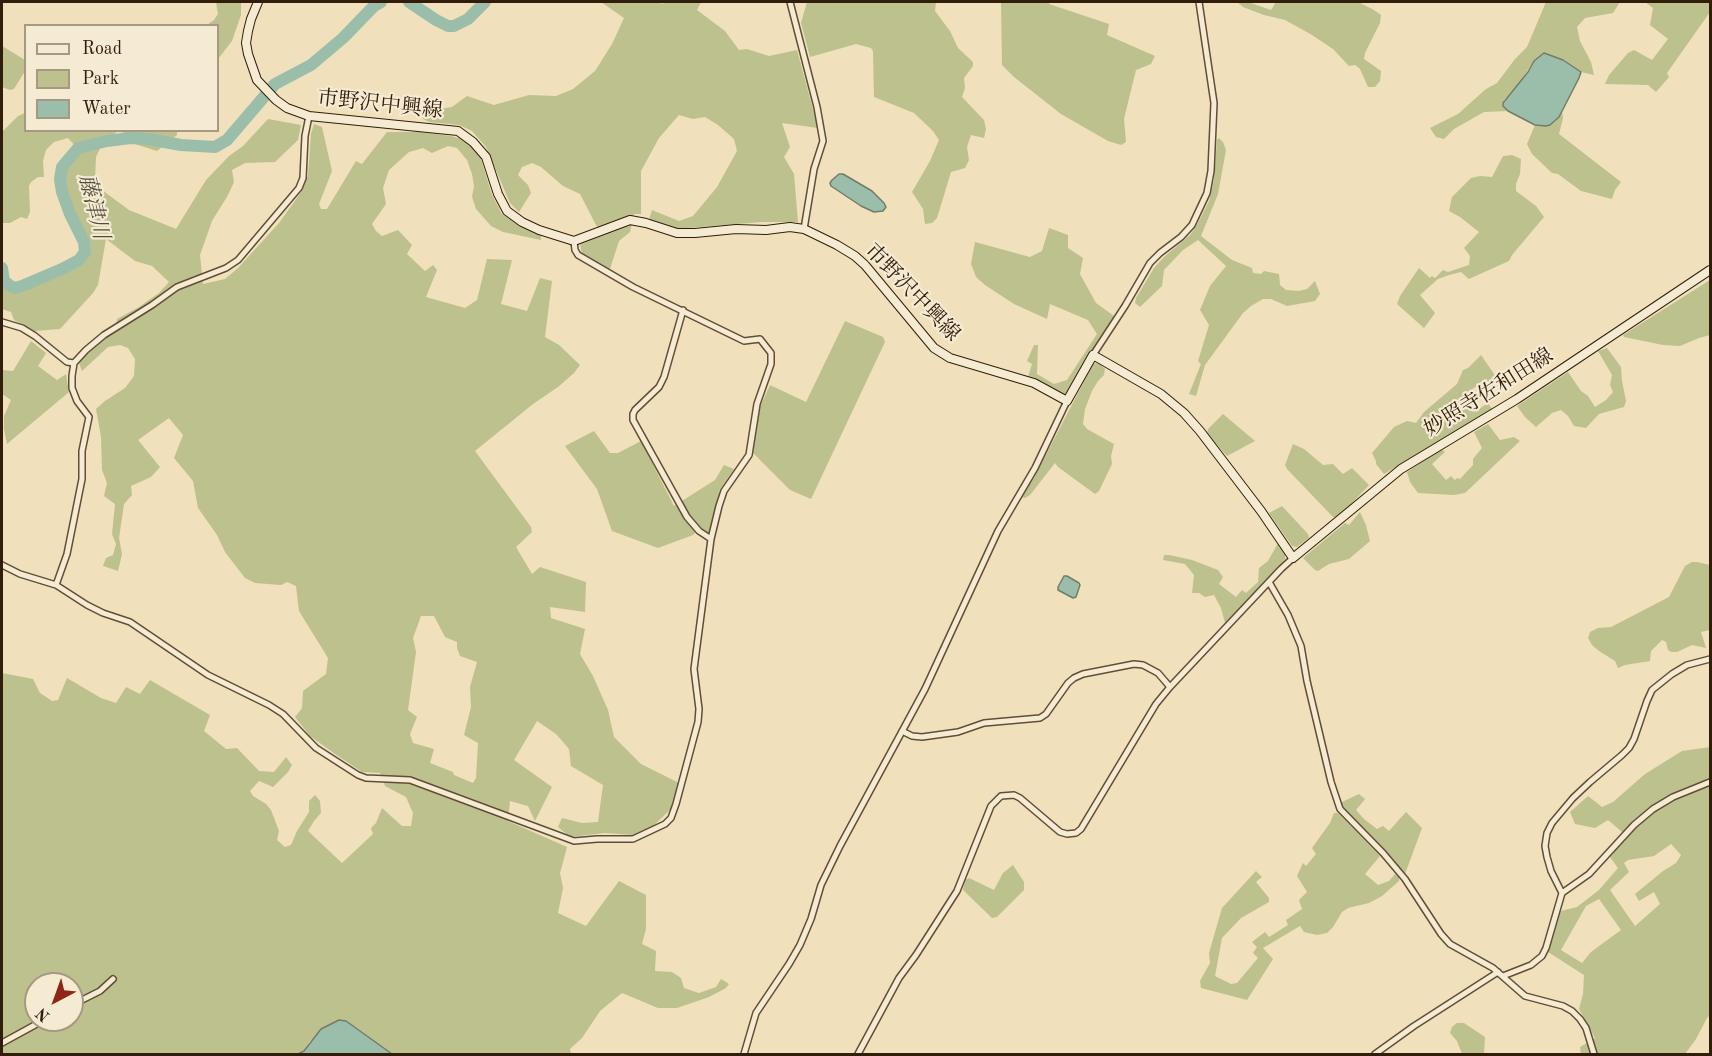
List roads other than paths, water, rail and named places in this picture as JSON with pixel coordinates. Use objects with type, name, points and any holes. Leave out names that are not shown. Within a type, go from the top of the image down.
[{"type":"main road","name":"市野沢中興線","points":[[258,2],[250,19],[246,43],[250,64],[257,80],[279,103],[287,108],[309,116],[458,131],[473,142],[486,157],[498,194],[507,211],[514,218],[563,239],[574,241],[630,220],[678,233],[790,227],[804,229],[837,245],[865,265],[934,348],[943,355],[1034,383],[1067,401]]},
{"type":"main road","name":"妙照寺佐和田線","points":[[1293,558],[1401,469],[1517,399],[1710,270]]},
{"type":"main road","points":[[1067,401],[1093,356],[1161,394],[1184,413],[1200,431],[1293,558]]},
{"type":"street","points":[[790,2],[823,141],[814,170],[804,229]]},
{"type":"street","points":[[1093,356],[1150,263],[1192,225],[1207,193],[1211,171],[1214,103],[1199,2]]},
{"type":"street","points":[[56,585],[67,554],[82,479],[82,451],[89,417],[77,401],[72,388],[74,363],[104,335],[177,287],[226,268],[238,260],[299,188],[305,164],[305,136],[309,116]]},
{"type":"street","points":[[2,565],[20,574],[56,585],[103,613],[130,622],[208,675],[283,714],[316,748],[358,775],[366,778],[410,780],[574,842],[597,839],[633,839],[665,824],[671,818],[676,804],[693,742],[699,709],[694,669],[711,539],[718,506],[724,491],[749,454],[757,404],[771,364],[771,353],[760,339],[744,341],[633,287],[578,255],[574,241]]},
{"type":"street","points":[[683,310],[664,377],[659,387],[635,410],[633,420],[687,517],[699,531],[711,539]]},
{"type":"street","points":[[2,322],[22,328],[67,362],[74,363]]},
{"type":"street","points":[[744,1054],[756,1013],[800,945],[821,885],[840,846],[925,689],[999,531],[1035,468],[1067,401]]},
{"type":"street","points":[[858,1054],[899,978],[957,891],[991,806],[1001,796],[1014,795],[1060,832],[1076,833],[1081,829],[1156,704],[1293,558]]},
{"type":"street","points":[[1269,582],[1288,615],[1301,646],[1330,782],[1340,809],[1405,879],[1450,944],[1501,974],[1524,996],[1563,1005],[1572,1011],[1586,1028],[1594,1054]]},
{"type":"street","points":[[1562,893],[1551,871],[1545,846],[1547,833],[1552,823],[1581,790],[1629,748],[1652,690],[1687,665],[1710,659]]},
{"type":"street","points":[[902,731],[912,736],[922,737],[958,732],[984,723],[1040,718],[1046,714],[1074,678],[1083,674],[1134,664],[1143,665],[1158,673],[1170,687]]},
{"type":"street","points":[[1375,1054],[1433,1014],[1501,974],[1531,965],[1542,956],[1546,948],[1562,893],[1589,874],[1627,832],[1653,809],[1673,797],[1710,782]]},
{"type":"street","points":[[84,999],[100,991],[113,979]]},
{"type":"street","points":[[2,1042],[24,1030]]},
{"type":"water","points":[[1544,53],[1563,60],[1581,72],[1559,117],[1546,126],[1535,125],[1503,106],[1534,61]]},
{"type":"water","points":[[839,174],[843,174],[872,191],[884,203],[886,207],[883,211],[874,212],[861,206],[831,186],[832,180]]},
{"type":"water","points":[[1064,576],[1079,583],[1076,597],[1073,598],[1058,590]]},
{"type":"water","points":[[339,1020],[346,1021],[392,1054],[298,1054],[304,1051],[321,1029]]},
{"type":"waterway","name":"藤津川","points":[[2,268],[4,281],[15,288],[62,269],[79,260],[85,252],[84,242],[62,192],[60,179],[62,167],[78,148],[130,138],[215,147],[227,140],[275,84],[311,65],[381,2]]},
{"type":"waterway","name":"藤津川","points":[[409,2],[448,26],[454,26],[468,19],[485,2]]}]
